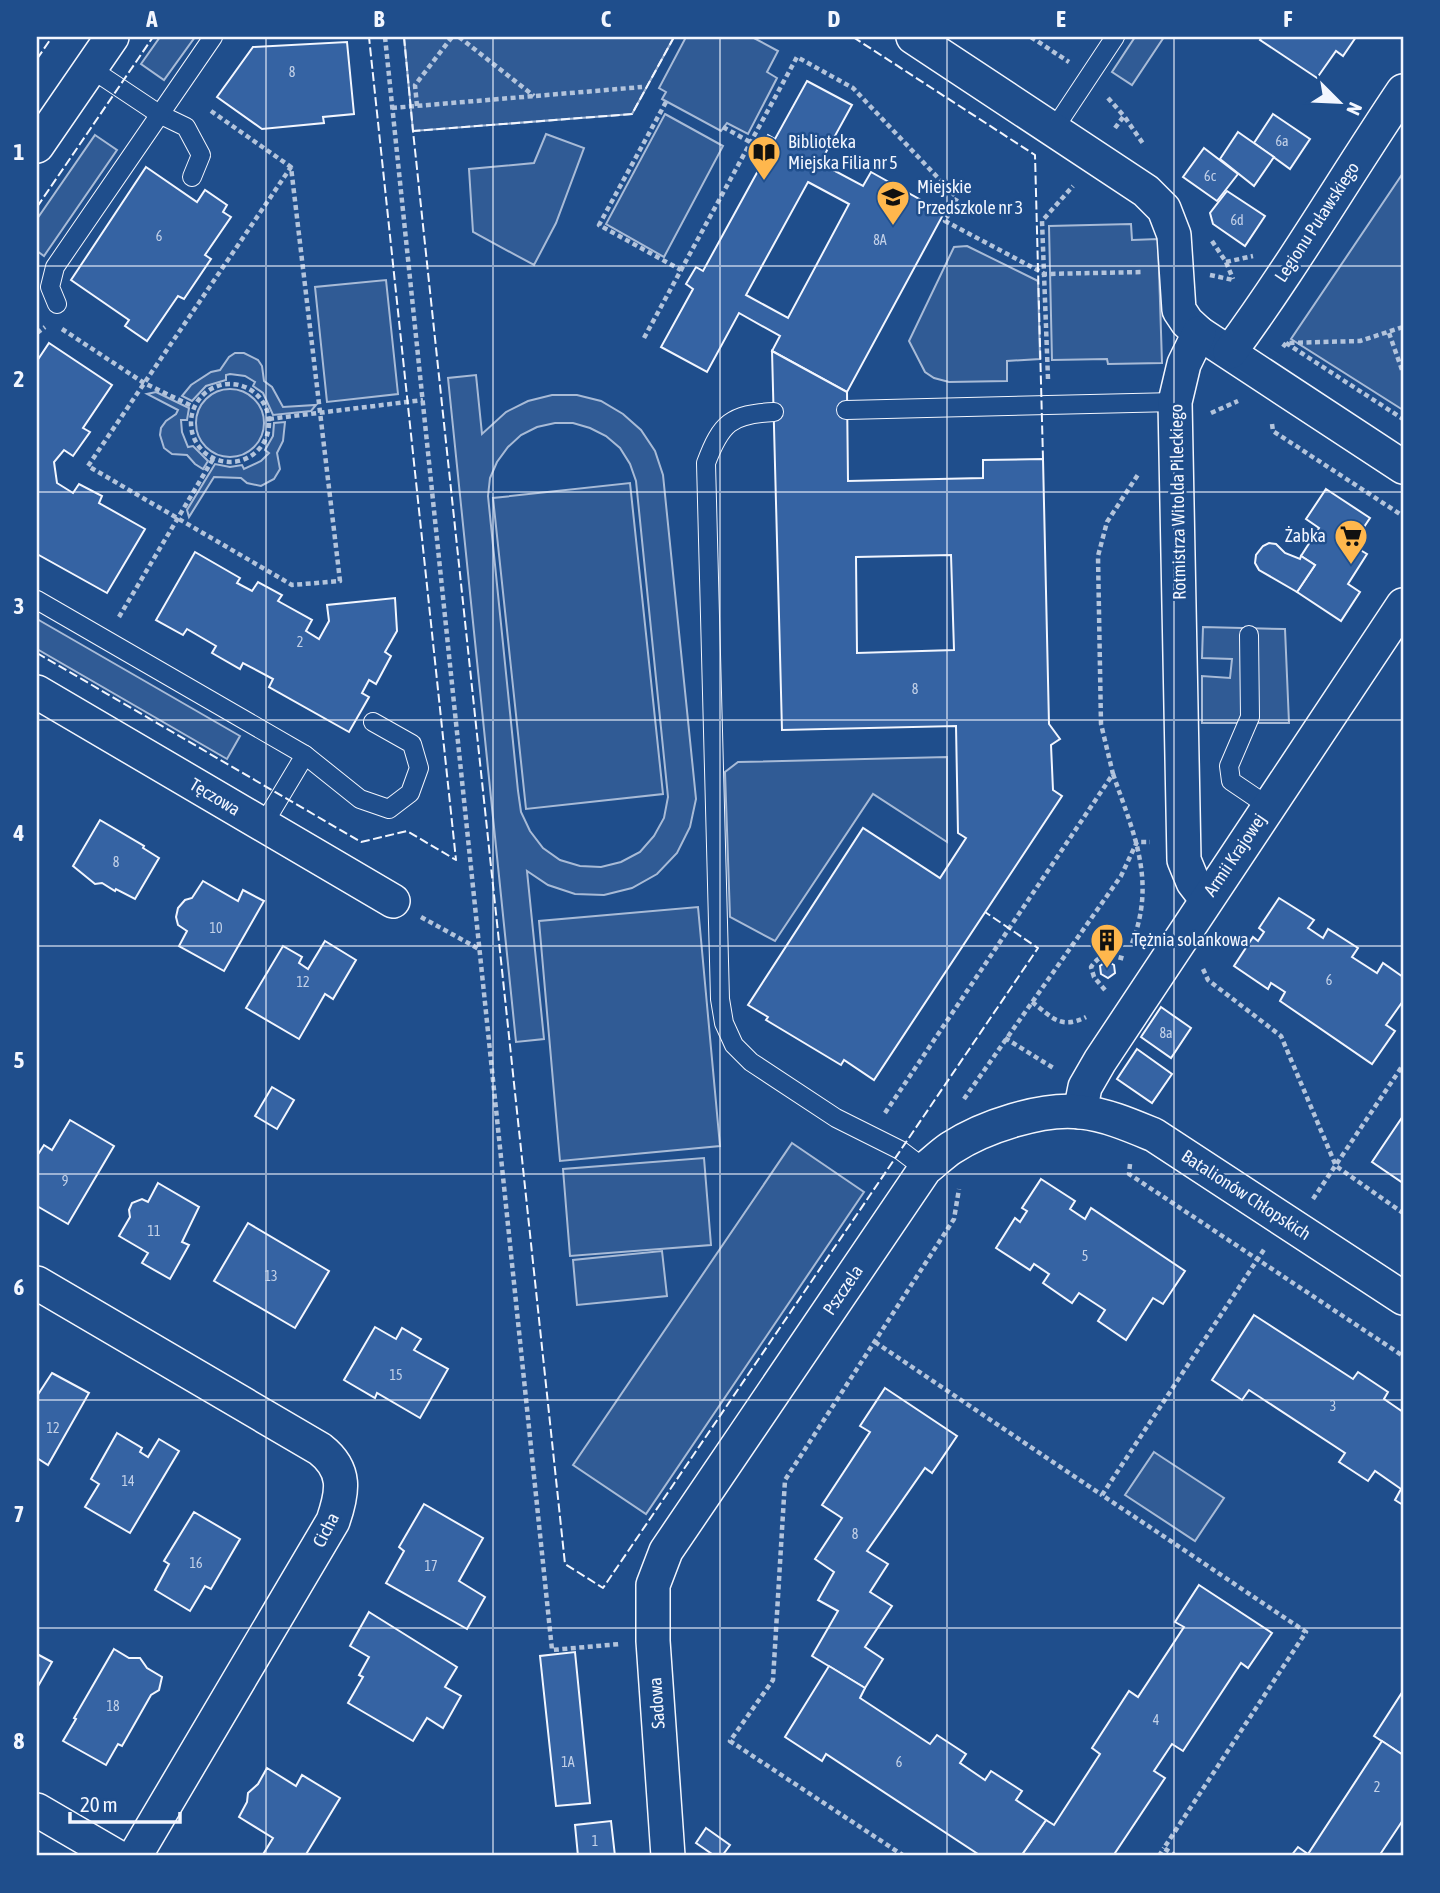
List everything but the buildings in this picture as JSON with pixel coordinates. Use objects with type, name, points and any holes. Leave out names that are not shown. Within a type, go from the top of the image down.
[{"type":"street","points":[[37,146],[112,37]]},
{"type":"street","points":[[913,37],[1146,191],[1164,209],[1174,235],[1179,310],[1187,322],[1199,333],[1403,467]]},
{"type":"street","name":"Legionu Puławskiego","points":[[1230,352],[1403,91]]},
{"type":"street","name":"Rotmistrza Witolda Pileckiego","points":[[1199,333],[1184,364],[1175,416],[1184,860],[1193,882],[1206,899]]},
{"type":"street","name":"Armii Krajowej","points":[[1082,1099],[1185,930],[1403,604]]},
{"type":"street","name":"Tęczowa","points":[[37,692],[393,901]]},
{"type":"street","name":"Pszczela","points":[[666,1551],[925,1169],[952,1147],[1001,1125],[1082,1099]]},
{"type":"street","name":"Batalionów Chłopskich","points":[[1082,1099],[1118,1120],[1154,1135],[1403,1298]]},
{"type":"street","name":"Cicha","points":[[37,1283],[320,1450],[331,1458],[341,1482],[342,1496],[333,1521],[135,1856]]},
{"type":"street","name":"Sadowa","points":[[666,1551],[653,1585],[653,1642],[668,1856]]},
{"type":"street","points":[[37,1810],[116,1856]]},
{"type":"lane","points":[[57,304],[50,287],[55,267],[212,37]]},
{"type":"lane","points":[[1054,129],[1115,37]]},
{"type":"lane","points":[[90,68],[159,114],[186,127],[201,155],[192,177]]},
{"type":"lane","points":[[846,410],[1049,404],[1175,416]]},
{"type":"lane","points":[[774,412],[756,413],[731,420],[715,437],[706,463],[720,999],[724,1023],[734,1045],[751,1062],[836,1118],[900,1150],[925,1169]]},
{"type":"lane","points":[[37,600],[305,755],[360,799],[389,809],[410,793],[419,768],[412,744],[373,722]]},
{"type":"lane","points":[[1249,635],[1251,717],[1229,766],[1231,781],[1268,806]]},
{"type":"lane","points":[[263,825],[305,755]]},
{"type":"path","points":[[384,37],[552,1650],[653,1642]]},
{"type":"path","points":[[417,106],[415,85],[452,37]]},
{"type":"path","points":[[459,37],[534,96]]},
{"type":"path","points":[[644,338],[797,57],[853,88],[957,198],[945,222],[1045,274],[1177,271],[1202,272],[1233,280]]},
{"type":"path","points":[[392,108],[642,87]]},
{"type":"path","points":[[177,88],[291,167],[340,581],[292,585],[88,466],[291,167]]},
{"type":"path","points":[[666,102],[599,225],[681,270]]},
{"type":"path","points":[[1049,404],[1042,221],[1079,180],[1124,116],[1147,150]]},
{"type":"path","points":[[723,127],[751,142]]},
{"type":"path","points":[[1210,239],[1226,262],[1237,290]]},
{"type":"path","points":[[37,333],[47,324]]},
{"type":"path","points":[[60,327],[144,383],[194,407]]},
{"type":"path","points":[[1122,970],[1139,922],[1144,880],[1137,842],[1113,774],[1101,724],[1098,555],[1107,523],[1175,416],[1253,394],[1286,343],[1360,341],[1403,327]]},
{"type":"path","points":[[1389,333],[1402,370],[1403,368]]},
{"type":"path","points":[[224,384],[249,388],[259,396],[269,419],[269,431],[257,452],[236,462],[213,459],[203,452],[191,430],[194,407],[212,388],[224,384]]},
{"type":"path","points":[[269,419],[423,400]]},
{"type":"path","points":[[106,640],[213,459]]},
{"type":"path","points":[[871,1134],[1113,774]]},
{"type":"path","points":[[1137,842],[1184,840]]},
{"type":"path","points":[[904,1856],[730,1741],[773,1680],[785,1480],[954,1219],[962,1170],[943,1130],[1121,876],[1137,842]]},
{"type":"path","points":[[393,901],[479,949]]},
{"type":"path","points":[[1185,930],[1208,980],[1281,1036],[1336,1166],[1403,1213]]},
{"type":"path","points":[[1099,999],[1105,990],[1094,977],[1091,967],[1099,957],[1109,954],[1125,959]]},
{"type":"path","points":[[1032,1002],[1063,1024],[1085,1017],[1092,1008]]},
{"type":"path","points":[[1005,1038],[1082,1099]]},
{"type":"path","points":[[1102,1495],[1269,1242],[1315,1198],[1403,1065]]},
{"type":"path","points":[[1131,1159],[1129,1174],[1403,1356]]},
{"type":"path","points":[[875,1342],[1306,1632],[1159,1856]]},
{"type":"path","points":[[1164,1848],[1176,1856]]},
{"type":"shaded area","points":[[160,37],[195,37],[164,80],[141,64]]},
{"type":"shaded area","points":[[404,37],[674,37],[632,114],[413,131]]},
{"type":"shaded area","points":[[686,37],[752,37],[778,51],[767,72],[777,78],[748,134],[727,123],[721,131],[662,99],[666,92],[659,88]]},
{"type":"shaded area","points":[[1135,37],[1164,37],[1132,85],[1112,72]]},
{"type":"shaded area","points":[[665,114],[723,146],[664,257],[606,224]]},
{"type":"shaded area","points":[[546,134],[584,148],[556,223],[534,265],[473,232],[469,169],[534,163]]},
{"type":"shaded area","points":[[95,135],[117,150],[44,256],[37,251],[37,219]]},
{"type":"shaded area","points":[[1403,173],[1403,410],[1291,339]]},
{"type":"shaded area","points":[[1131,224],[1132,240],[1158,239],[1162,363],[1108,364],[1107,359],[1052,360],[1049,226]]},
{"type":"shaded area","points":[[967,246],[1038,281],[1040,359],[1007,361],[1007,381],[949,382],[934,378],[925,372],[909,341],[954,247]]},
{"type":"shaded area","points":[[386,280],[398,394],[327,402],[315,287]]},
{"type":"shaded area","points":[[235,353],[244,353],[258,360],[262,366],[264,381],[272,387],[283,407],[316,405],[311,411],[273,415],[263,393],[253,386],[255,382],[245,376],[230,374],[226,375],[226,380],[206,386],[192,401],[182,396],[191,385],[211,372],[220,370]]},
{"type":"shaded area","points":[[476,375],[482,434],[506,412],[528,401],[552,395],[577,395],[601,401],[623,414],[641,430],[655,451],[663,475],[696,799],[690,827],[677,853],[657,874],[632,888],[604,895],[575,894],[548,885],[527,871],[544,1039],[516,1042],[448,378]],"holes":[[[573,423],[606,436],[620,448],[636,481],[668,797],[664,818],[654,836],[640,852],[621,862],[601,867],[580,866],[560,860],[543,848],[530,831],[521,812],[488,496],[490,478],[497,462],[521,435],[537,427]]]},
{"type":"shaded area","points":[[230,389],[243,392],[254,399],[261,410],[264,423],[261,436],[254,447],[243,454],[230,457],[217,454],[206,447],[199,436],[196,423],[199,410],[206,399],[217,392]]},
{"type":"shaded area","points":[[156,392],[189,408],[187,420],[181,420],[182,432],[188,447],[193,446],[208,461],[203,469],[187,455],[172,454],[164,448],[161,428],[178,410],[147,394]]},
{"type":"shaded area","points":[[285,422],[283,441],[277,453],[280,469],[274,479],[261,486],[247,483],[241,478],[214,477],[189,517],[187,510],[215,464],[230,467],[242,465],[244,469],[261,461],[269,453],[265,450],[273,436],[274,423]]},
{"type":"shaded area","points":[[630,483],[663,794],[526,809],[493,498]]},
{"type":"shaded area","points":[[37,619],[240,736],[227,759],[37,649]]},
{"type":"shaded area","points":[[1203,627],[1285,629],[1289,723],[1202,723],[1202,676],[1230,678],[1232,659],[1202,658]]},
{"type":"shaded area","points":[[947,757],[947,842],[873,794],[775,941],[730,917],[725,772],[738,762]]},
{"type":"shaded area","points":[[698,907],[720,1146],[560,1161],[539,921]]},
{"type":"shaded area","points":[[792,1143],[864,1192],[646,1514],[573,1465]]},
{"type":"shaded area","points":[[704,1158],[711,1245],[570,1256],[563,1169]]},
{"type":"shaded area","points":[[662,1251],[667,1296],[577,1305],[573,1260]]},
{"type":"shaded area","points":[[1154,1452],[1224,1498],[1195,1541],[1125,1495]]},
{"type":"fence","points":[[37,59],[52,37]]},
{"type":"fence","points":[[37,207],[153,37]]},
{"type":"fence","points":[[37,653],[361,842],[407,831],[456,860],[369,37]]},
{"type":"fence","points":[[404,37],[413,131]]},
{"type":"fence","points":[[674,37],[632,114],[413,131],[565,1564],[603,1588],[1038,948],[985,912]]},
{"type":"fence","points":[[853,37],[1035,155],[1043,459]]},
{"type":"place","name":"Biblioteka Miejska Filia nr 5","points":[[764,182]]},
{"type":"place","name":"Miejskie Przedszkole nr 3","points":[[893,227]]},
{"type":"place","name":"Żabka","points":[[1351,566]]},
{"type":"place","name":"Tężnia solankowa","points":[[1107,970]]}]
